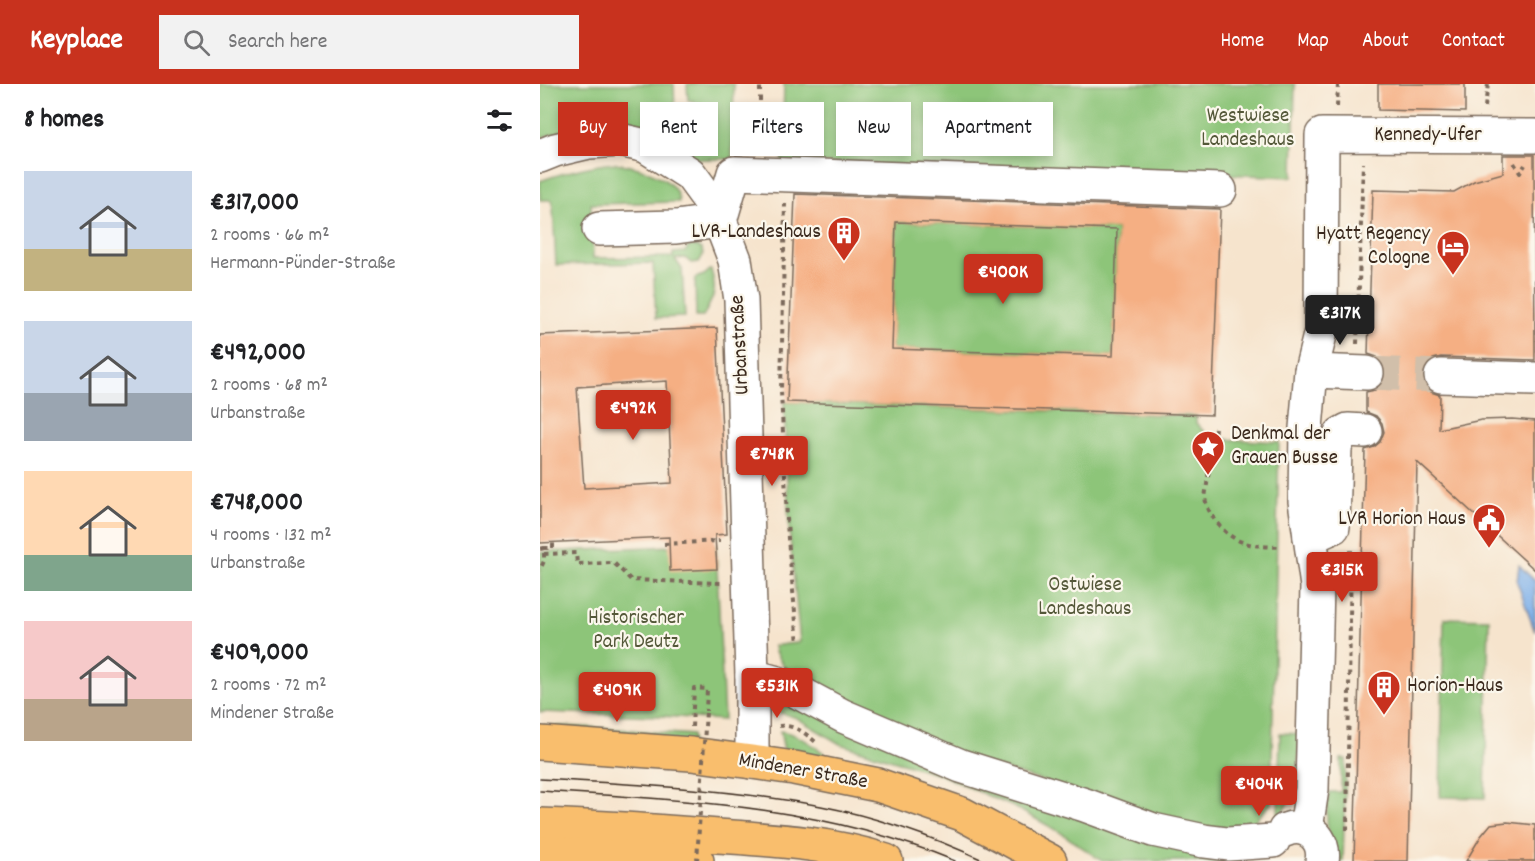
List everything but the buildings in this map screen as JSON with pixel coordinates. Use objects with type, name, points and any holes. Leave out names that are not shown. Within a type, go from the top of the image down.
[{"type":"main road","name":"Mindener Straße","points":[[540,743],[691,754],[794,768],[878,785],[962,814],[1050,861]]},
{"type":"main road","points":[[540,825],[618,828],[796,841],[886,861]]},
{"type":"main road","points":[[540,853],[697,861]]},
{"type":"street","name":"Kennedy-Ufer","points":[[1311,371],[1321,331],[1322,135],[1535,136]]},
{"type":"street","name":"Urbanstraße","points":[[540,156],[589,142],[620,140],[646,146],[690,174],[709,200],[720,221],[735,260],[741,300],[750,585],[752,762]]},
{"type":"street","points":[[599,229],[676,227],[720,221],[734,173],[1221,190]]},
{"type":"street","points":[[1306,829],[1312,789],[1317,586],[1296,542],[1305,501],[1306,428],[1311,371],[1367,373]]},
{"type":"street","points":[[1441,376],[1535,379]]},
{"type":"street","points":[[1296,542],[1333,526],[1335,447],[1341,434],[1348,430],[1365,431]]},
{"type":"street","points":[[752,676],[785,686],[843,716],[961,766],[1085,805],[1153,830],[1204,841],[1272,851],[1277,835],[1290,828],[1306,829],[1320,840],[1323,848],[1322,861]]},
{"type":"path","points":[[760,84],[772,175],[788,540],[798,642]]},
{"type":"path","points":[[1215,428],[1205,498],[1211,515],[1223,530],[1236,540],[1258,546],[1296,542]]},
{"type":"path","points":[[664,544],[748,539]]},
{"type":"path","points":[[543,550],[553,548],[553,543]]},
{"type":"path","points":[[543,550],[576,553],[577,564],[614,563],[631,580],[750,585]]},
{"type":"path","points":[[540,570],[544,561],[543,550]]},
{"type":"path","points":[[692,728],[694,688],[707,689],[697,861]]},
{"type":"green space","points":[[540,84],[674,84],[675,102],[640,102],[640,128],[628,125],[628,102],[558,102],[558,133],[540,138]]},
{"type":"green space","points":[[687,84],[734,84],[734,102],[730,102],[730,156],[732,159],[691,159],[689,157],[718,156],[718,102],[688,100]]},
{"type":"green space","name":"Westwiese Landeshaus","points":[[784,84],[1295,84],[1293,177],[782,162],[782,156],[824,156],[824,102],[784,102]]},
{"type":"green space","points":[[616,163],[644,170],[664,179],[677,193],[679,202],[591,204],[593,258],[673,257],[673,253],[685,252],[690,246],[702,249],[703,255],[699,262],[691,263],[685,258],[675,259],[682,269],[685,317],[656,318],[653,263],[556,265],[553,207],[551,200],[540,200],[540,181],[577,169]]},
{"type":"green space","points":[[896,222],[1117,229],[1113,356],[892,349]]},
{"type":"green space","points":[[710,270],[714,284],[713,295],[703,317],[696,317],[695,278]]},
{"type":"green space","name":"Ostwiese Landeshaus","points":[[784,402],[1196,416],[1196,423],[1209,437],[1279,442],[1271,804],[1249,826],[1248,836],[1213,833],[938,749],[787,672],[774,646],[800,642],[789,527]]},
{"type":"green space","name":"Historischer Park Deutz","points":[[716,544],[724,720],[540,712],[540,552]]},
{"type":"green space","points":[[1444,618],[1489,619],[1485,798],[1440,797]]},
{"type":"green space","points":[[792,701],[1242,854],[1242,861],[1102,861],[1058,831],[1016,808],[939,774],[840,744],[797,718],[778,712],[779,707]]},
{"type":"green space","points":[[540,725],[692,735],[692,743],[540,731]]},
{"type":"green space","points":[[780,731],[800,738],[831,759],[784,750]]},
{"type":"green space","points":[[1280,733],[1299,734],[1298,767],[1294,788],[1278,818]]},
{"type":"green space","points":[[1341,759],[1346,759],[1343,861],[1333,861],[1327,810],[1329,792],[1341,792]]},
{"type":"water","points":[[1519,565],[1535,581],[1535,632],[1517,582]]},
{"type":"tunnel","points":[[1367,373],[1441,376]]},
{"type":"tram line","points":[[540,779],[716,791],[821,806],[905,829],[985,861]]},
{"type":"tram line","points":[[540,791],[699,802],[751,808],[853,828],[904,842],[955,861]]},
{"type":"place","name":"LVR-Landeshaus","points":[[844,262]]},
{"type":"place","name":"Hyatt Regency Cologne","points":[[1453,276]]},
{"type":"place","name":"Denkmal der Grauen Busse","points":[[1208,476]]},
{"type":"place","name":"LVR Horion Haus","points":[[1489,549]]},
{"type":"place","name":"Horion-Haus","points":[[1384,716]]}]
